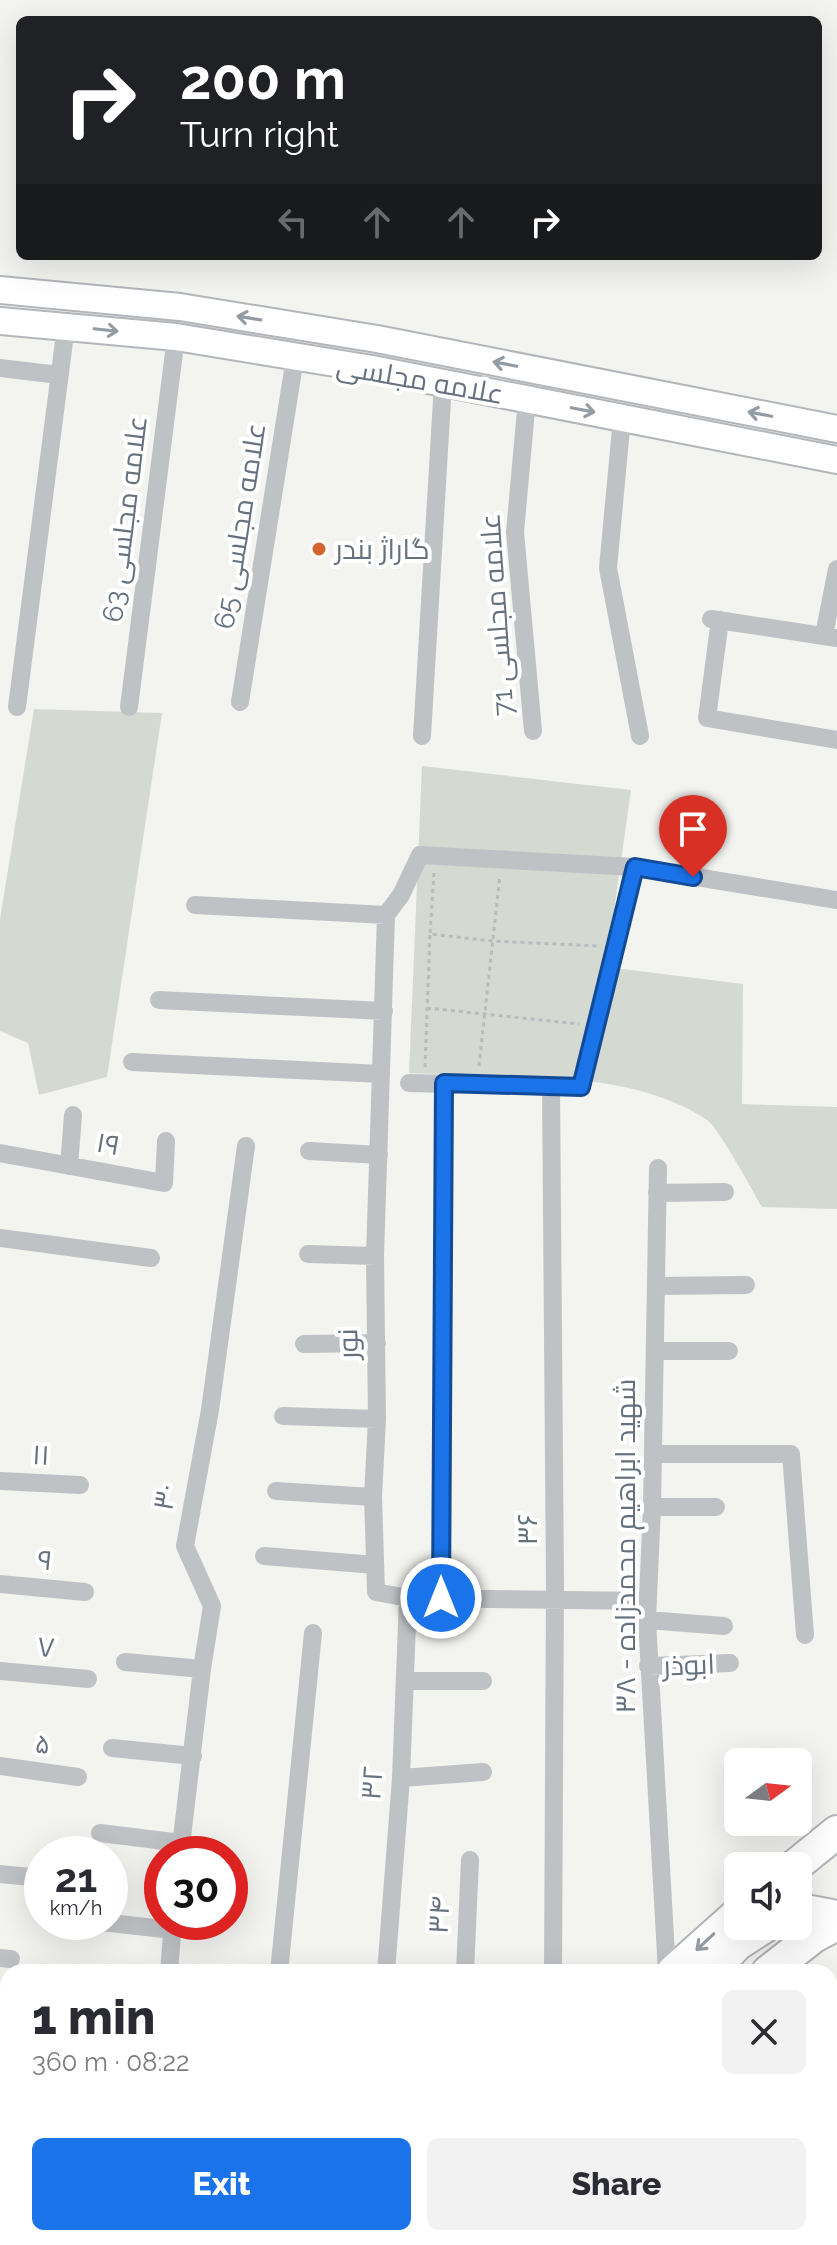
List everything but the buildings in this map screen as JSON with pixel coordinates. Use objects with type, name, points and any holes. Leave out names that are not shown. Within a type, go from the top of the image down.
[{"type":"highway","points":[[812,1853],[835,1836]]},
{"type":"highway","points":[[812,1912],[837,1917]]},
{"type":"highway","points":[[778,1964],[814,1936],[837,1924]]},
{"type":"highway","points":[[682,1964],[724,1926]]},
{"type":"highway","points":[[718,1964],[743,1940]]},
{"type":"main road","name":"علامه مجلسی","points":[[0,290],[180,307],[377,339],[837,429]]},
{"type":"main road","name":"علامه مجلسی","points":[[0,321],[176,337],[372,369],[837,460]]},
{"type":"main road","points":[[372,369],[377,339]]},
{"type":"street","points":[[17,707],[66,326]]},
{"type":"street","name":"علامه مجلسی 63","points":[[129,707],[176,337]]},
{"type":"street","name":"علامه مجلسی 65","points":[[240,702],[295,358]]},
{"type":"street","points":[[0,368],[59,375]]},
{"type":"street","points":[[422,736],[443,383]]},
{"type":"street","name":"علامه مجلسی 71","points":[[527,399],[515,532],[533,731]]},
{"type":"street","points":[[622,418],[608,568],[640,736]]},
{"type":"street","points":[[837,569],[830,636],[714,619],[707,718],[837,740]]},
{"type":"street","points":[[195,905],[386,915],[401,895],[420,855],[635,867],[837,900]]},
{"type":"street","points":[[417,1082],[581,1087],[635,867]]},
{"type":"street","name":"نور","points":[[386,915],[375,1256],[377,1419],[373,1497],[376,1592],[408,1598],[555,1600],[647,1610],[724,1626]]},
{"type":"street","points":[[159,1000],[384,1011]]},
{"type":"street","points":[[132,1062],[381,1074]]},
{"type":"street","points":[[441,1598],[444,1083]]},
{"type":"street","name":"۳۶","points":[[551,1086],[555,1600],[553,1964]]},
{"type":"street","points":[[69,1166],[73,1115]]},
{"type":"street","name":"۱۹","points":[[0,1153],[164,1183],[166,1141]]},
{"type":"street","name":"۳۰","points":[[183,1836],[212,1606],[185,1546],[210,1410],[246,1146]]},
{"type":"street","points":[[309,1151],[379,1155]]},
{"type":"street","name":"شهید ابراهیم محمدزاده - ۳۸","points":[[658,1168],[652,1507],[647,1610],[667,1964]]},
{"type":"street","points":[[657,1193],[725,1192]]},
{"type":"street","points":[[0,1238],[151,1258]]},
{"type":"street","points":[[308,1254],[375,1256]]},
{"type":"street","points":[[656,1286],[746,1285]]},
{"type":"street","points":[[304,1344],[377,1343]]},
{"type":"street","points":[[655,1351],[729,1351]]},
{"type":"street","points":[[283,1416],[377,1419]]},
{"type":"street","points":[[653,1454],[791,1454],[805,1635]]},
{"type":"street","name":"۱۱","points":[[0,1481],[80,1485]]},
{"type":"street","points":[[276,1491],[373,1497]]},
{"type":"street","points":[[652,1507],[716,1507]]},
{"type":"street","points":[[264,1556],[375,1565]]},
{"type":"street","name":"۹","points":[[0,1584],[85,1592]]},
{"type":"street","name":"۳۲","points":[[387,1964],[401,1778],[408,1598]]},
{"type":"street","points":[[280,1964],[313,1633]]},
{"type":"street","points":[[125,1662],[202,1669]]},
{"type":"street","name":"ابوذر","points":[[648,1666],[730,1663]]},
{"type":"street","name":"۷","points":[[0,1671],[88,1679]]},
{"type":"street","points":[[405,1681],[483,1681]]},
{"type":"street","points":[[112,1748],[193,1756]]},
{"type":"street","name":"۵","points":[[0,1766],[78,1777]]},
{"type":"street","points":[[401,1778],[483,1772]]},
{"type":"street","points":[[100,1833],[144,1842]]},
{"type":"street","name":"۳۴","points":[[465,1964],[470,1860]]},
{"type":"street","points":[[0,1874],[24,1876]]},
{"type":"street","points":[[170,1964],[172,1940]]},
{"type":"path","points":[[417,1082],[427,1008],[435,855]]},
{"type":"path","points":[[477,1084],[501,859]]},
{"type":"path","points":[[430,934],[492,941],[615,947]]},
{"type":"path","points":[[427,1008],[596,1026]]},
{"type":"shaded area","points":[[34,709],[162,713],[107,1077],[39,1095],[28,1043],[0,1031],[0,919]]},
{"type":"shaded area","points":[[422,766],[631,790],[606,967],[743,984],[742,1104],[837,1107],[837,1209],[762,1207],[727,1146],[707,1120],[676,1103],[641,1091],[563,1078],[409,1073]]},
{"type":"place","name":"گاراژ بندر","points":[[319,549]]},
{"type":"route","points":[[441,1598],[444,1083],[581,1087],[635,867],[693,877]]}]
